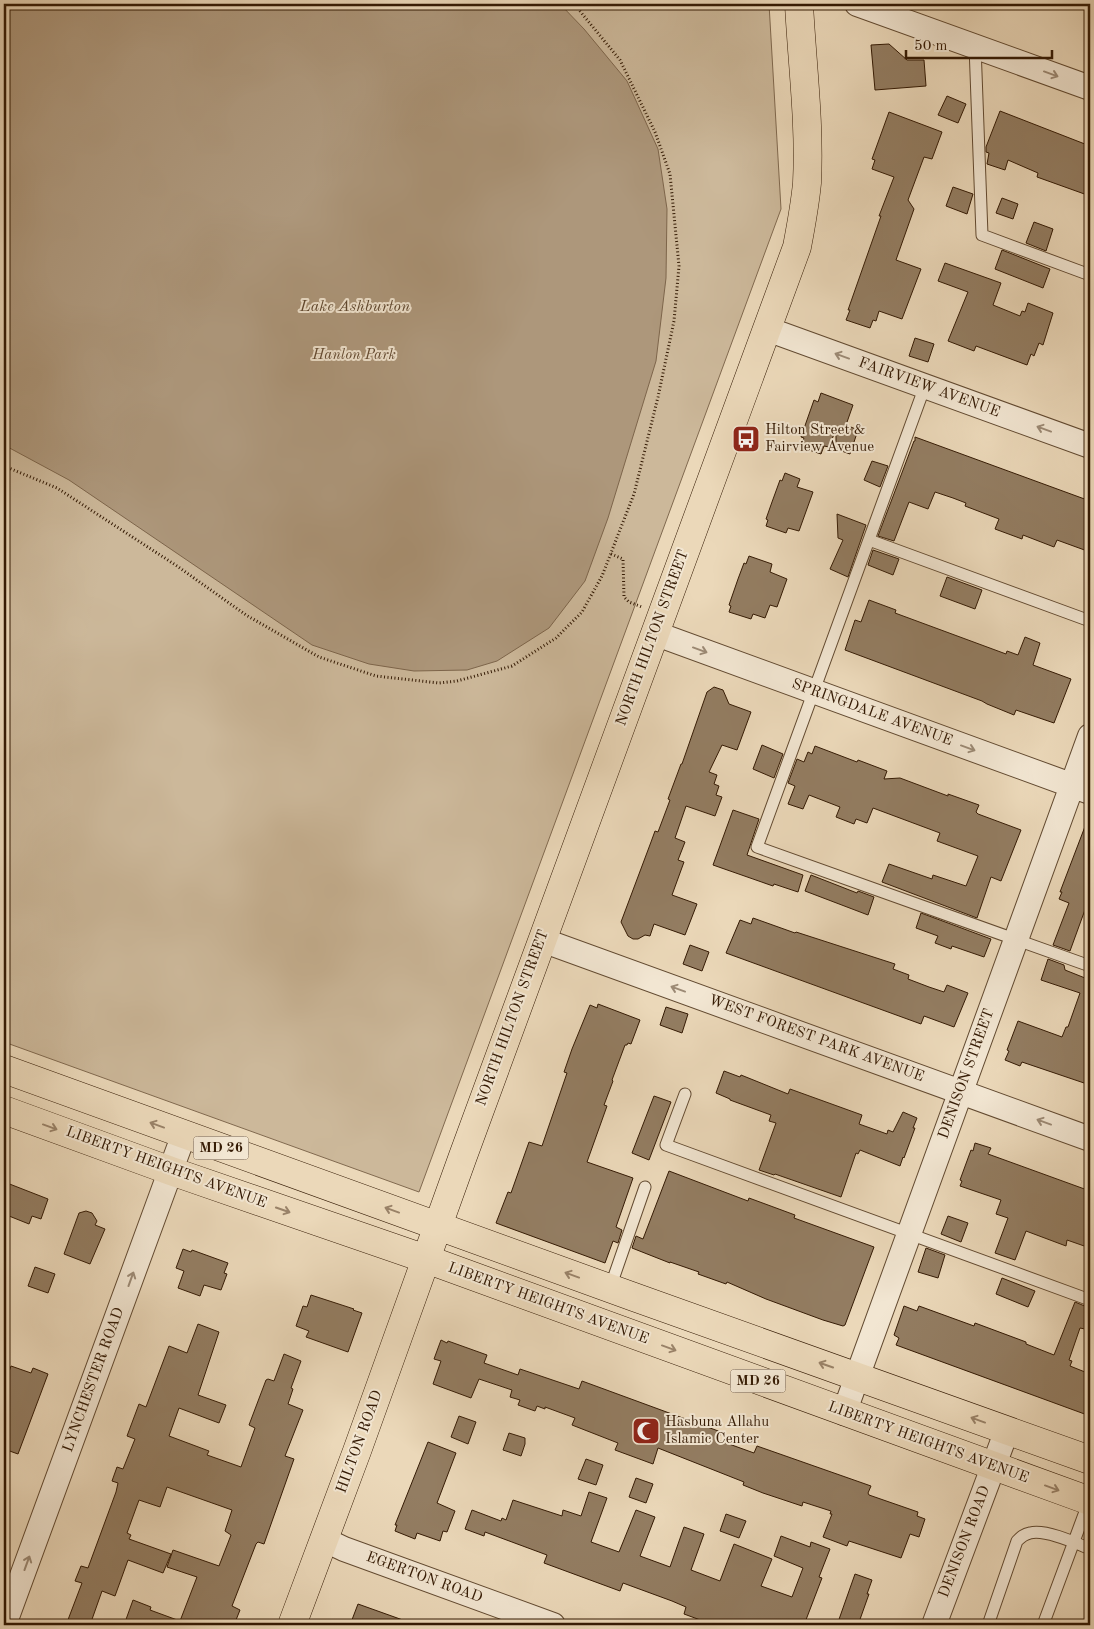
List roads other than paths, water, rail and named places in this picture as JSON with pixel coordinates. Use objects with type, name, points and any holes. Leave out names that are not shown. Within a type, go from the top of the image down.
[{"type":"main road","name":"NORTH HILTON STREET","points":[[426,1259],[797,247],[807,182],[807,136],[798,4]]},
{"type":"main road","name":"MD 26","points":[[4,1069],[1090,1460]]},
{"type":"main road","name":"LIBERTY HEIGHTS AVENUE","points":[[4,1110],[426,1259],[844,1413],[1090,1501]]},
{"type":"main road","name":"HILTON ROAD","points":[[292,1625],[426,1259]]},
{"type":"street","points":[[857,4],[1090,88]]},
{"type":"street","name":"FAIRVIEW AVENUE","points":[[768,329],[1090,446]]},
{"type":"street","name":"SPRINGDALE AVENUE","points":[[654,634],[1081,789]]},
{"type":"street","name":"DENISON STREET","points":[[844,1413],[1017,939],[1081,789],[1090,736]]},
{"type":"street","name":"WEST FOREST PARK AVENUE","points":[[542,940],[1090,1139]]},
{"type":"street","name":"LYNCHESTER ROAD","points":[[4,1625],[184,1134]]},
{"type":"street","name":"DENISON ROAD","points":[[934,1625],[1007,1430]]},
{"type":"street","name":"EGERTON ROAD","points":[[323,1539],[344,1549],[553,1625]]},
{"type":"lane","points":[[975,46],[982,235],[1090,274]]},
{"type":"lane","points":[[926,386],[757,847],[1090,966]]},
{"type":"lane","points":[[869,540],[1090,621]]},
{"type":"lane","points":[[686,1094],[666,1145],[1090,1300]]},
{"type":"lane","points":[[610,1288],[645,1187]]},
{"type":"lane","points":[[1042,1625],[1090,1501]]},
{"type":"lane","points":[[988,1625],[1017,1541],[1024,1535],[1039,1532],[1074,1542],[1090,1549]]},
{"type":"water","name":"Lake Ashburton","points":[[4,4],[560,4],[584,29],[627,81],[658,149],[667,209],[666,278],[656,361],[608,518],[585,581],[549,628],[497,661],[467,670],[414,671],[369,664],[312,645],[69,480],[4,445]]},
{"type":"place","name":"Hilton Street & Fairview Avenue","points":[[746,439]]},
{"type":"place","name":"Hasbuna Allahu Islamic Center","points":[[646,1431]]},
{"type":"park label","name":"Hanlon Park","points":[[354,355]]}]
